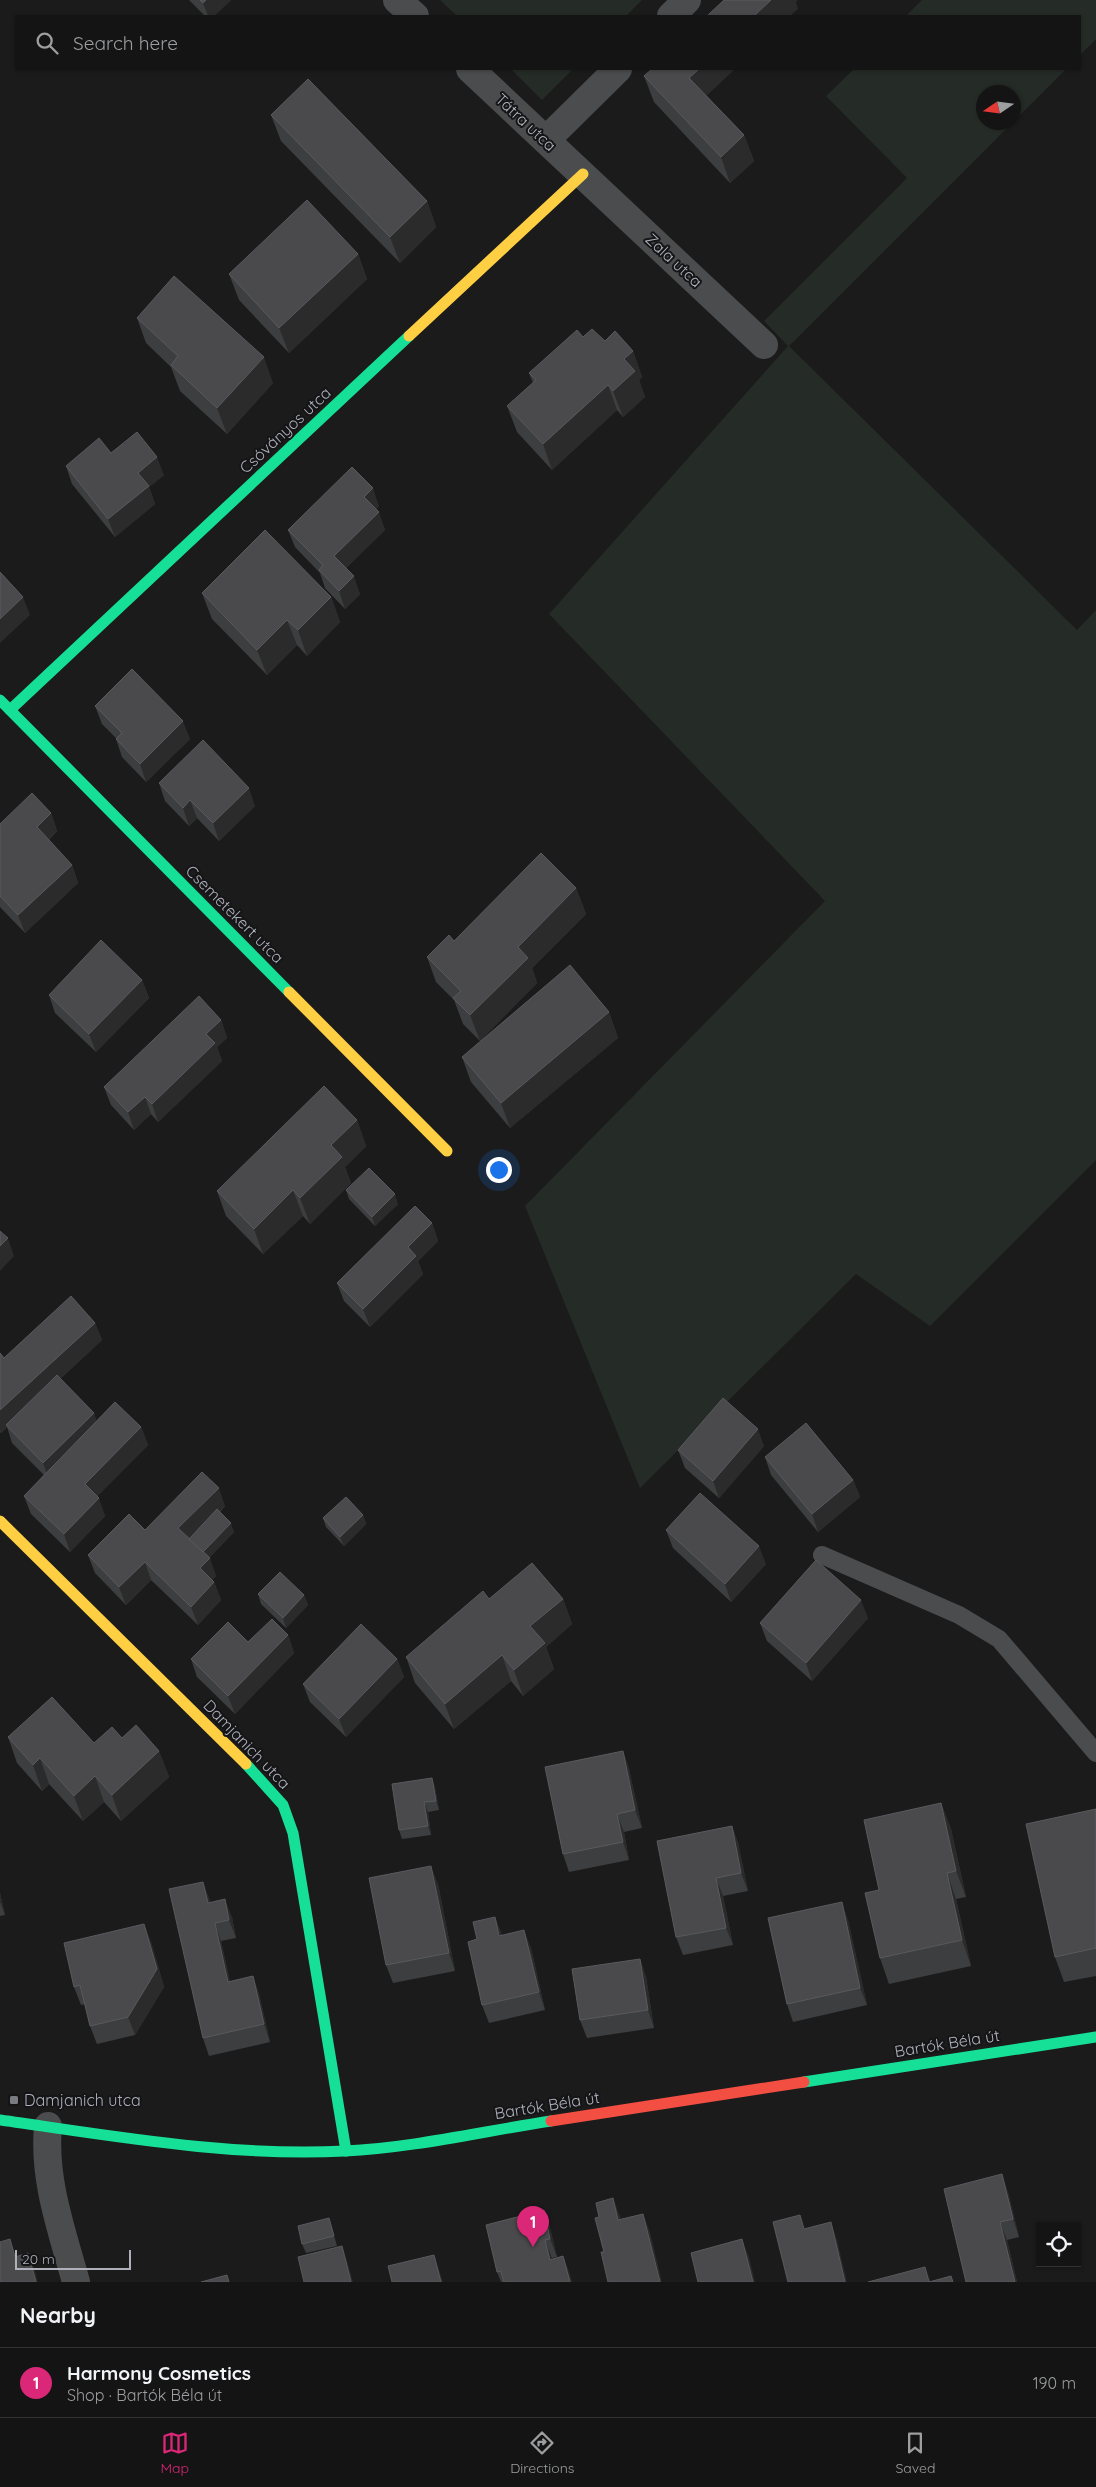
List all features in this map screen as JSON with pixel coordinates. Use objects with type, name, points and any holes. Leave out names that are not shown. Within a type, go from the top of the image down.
[{"type":"street","points":[[398,0],[414,15]]},
{"type":"street","points":[[671,15],[687,0]]},
{"type":"street","name":"Tátra utca","points":[[471,70],[582,174]]},
{"type":"street","points":[[546,140],[617,70]]},
{"type":"street","name":"Zala utca","points":[[582,174],[764,345]]},
{"type":"street","name":"Csóványos utca","points":[[10,710],[582,174]]},
{"type":"street","name":"Csemetekert utca","points":[[0,700],[447,1150]]},
{"type":"street","name":"Damjanich utca","points":[[0,1521],[264,1781],[283,1805],[292,1833],[346,2151]]},
{"type":"street","name":"Bartók Béla út","points":[[0,2120],[165,2142],[244,2149],[346,2151],[416,2142],[1096,2037]]},
{"type":"street","points":[[48,2126],[46,2150],[48,2174],[76,2282]]},
{"type":"lane","points":[[822,1555],[959,1615],[998,1639],[1096,1753]]},
{"type":"shaded area","points":[[440,0],[642,0],[627,15],[456,15]]},
{"type":"shaded area","points":[[922,0],[1096,0],[1096,39],[1081,54],[1081,15],[907,15]]},
{"type":"shaded area","points":[[512,70],[572,70],[542,100]]},
{"type":"shaded area","points":[[853,70],[1065,70],[1021,114],[1021,85],[976,85],[976,130],[1005,130],[789,346],[1077,630],[1096,610],[1096,1160],[930,1326],[856,1274],[640,1488],[525,1206],[825,901],[549,614],[788,346],[764,321],[907,178],[826,96]]},
{"type":"building","points":[[724,0],[771,0],[755,15],[708,15]]},
{"type":"building","points":[[651,70],[698,70],[689,78],[744,135],[721,157],[644,76]]},
{"type":"building","points":[[308,79],[427,201],[390,237],[271,115]]},
{"type":"building","points":[[307,200],[358,254],[279,328],[229,274]]},
{"type":"building","points":[[174,276],[264,357],[217,408],[171,365],[178,356],[137,318]]},
{"type":"building","points":[[592,329],[605,341],[615,331],[633,351],[624,359],[635,371],[613,391],[608,385],[543,444],[507,406],[536,380],[529,373],[577,330],[583,337]]},
{"type":"building","points":[[137,432],[157,457],[138,473],[149,486],[108,519],[66,466],[99,438],[111,453]]},
{"type":"building","points":[[352,467],[373,488],[364,497],[379,512],[334,556],[354,576],[339,591],[319,570],[323,565],[288,530]]},
{"type":"building","points":[[265,530],[331,597],[298,630],[287,620],[257,650],[202,593]]},
{"type":"building","points":[[0,572],[23,597],[0,619]]},
{"type":"building","points":[[132,669],[183,721],[140,764],[116,739],[122,733],[95,706]]},
{"type":"building","points":[[203,740],[249,788],[213,823],[190,800],[183,808],[159,783]]},
{"type":"building","points":[[32,793],[51,813],[37,827],[72,865],[18,915],[0,896],[0,824]]},
{"type":"building","points":[[541,853],[576,888],[518,947],[528,958],[470,1015],[453,998],[461,991],[427,957],[449,935],[454,941]]},
{"type":"building","points":[[101,940],[142,980],[89,1034],[49,995]]},
{"type":"building","points":[[570,965],[609,1012],[501,1103],[462,1057]]},
{"type":"building","points":[[199,996],[221,1020],[206,1034],[215,1043],[152,1104],[145,1097],[128,1112],[104,1087]]},
{"type":"building","points":[[324,1086],[357,1120],[331,1145],[342,1157],[300,1198],[293,1190],[254,1229],[217,1191]]},
{"type":"building","points":[[369,1168],[395,1194],[372,1217],[346,1190]]},
{"type":"building","points":[[415,1206],[432,1223],[408,1247],[416,1256],[363,1309],[337,1283]]},
{"type":"building","points":[[0,1231],[8,1238],[0,1246]]},
{"type":"building","points":[[71,1296],[95,1323],[0,1410],[0,1353],[4,1358]]},
{"type":"building","points":[[57,1375],[94,1413],[43,1463],[6,1425]]},
{"type":"building","points":[[723,1398],[758,1429],[713,1481],[678,1450]]},
{"type":"building","points":[[115,1402],[141,1427],[85,1484],[99,1498],[64,1534],[24,1496]]},
{"type":"building","points":[[806,1423],[853,1480],[812,1514],[765,1457]]},
{"type":"building","points":[[202,1472],[219,1488],[178,1528],[210,1558],[200,1568],[214,1582],[191,1607],[145,1562],[119,1587],[88,1555],[129,1514],[145,1530]]},
{"type":"building","points":[[700,1493],[759,1546],[725,1584],[666,1530]]},
{"type":"building","points":[[346,1497],[363,1515],[340,1537],[323,1518]]},
{"type":"building","points":[[217,1509],[231,1523],[203,1552],[189,1539]]},
{"type":"building","points":[[816,1560],[861,1600],[806,1663],[760,1623]]},
{"type":"building","points":[[532,1563],[563,1599],[530,1626],[545,1643],[514,1670],[502,1655],[445,1704],[406,1657],[483,1591],[489,1599]]},
{"type":"building","points":[[280,1572],[304,1595],[283,1618],[258,1594]]},
{"type":"building","points":[[272,1619],[288,1635],[228,1696],[191,1659],[228,1622],[248,1642]]},
{"type":"building","points":[[361,1624],[397,1659],[339,1719],[303,1684]]},
{"type":"building","points":[[52,1697],[94,1743],[112,1727],[122,1738],[136,1725],[159,1751],[112,1795],[95,1776],[74,1796],[40,1758],[33,1765],[8,1737]]},
{"type":"building","points":[[623,1751],[635,1810],[617,1814],[623,1842],[563,1854],[545,1767]]},
{"type":"building","points":[[432,1778],[436,1801],[424,1802],[428,1826],[399,1830],[392,1784]]},
{"type":"building","points":[[941,1803],[956,1871],[947,1873],[962,1940],[880,1958],[865,1893],[879,1890],[864,1820]]},
{"type":"building","points":[[1096,1809],[1096,1948],[1055,1957],[1026,1824]]},
{"type":"building","points":[[732,1826],[741,1873],[716,1878],[726,1928],[676,1937],[657,1841]]},
{"type":"building","points":[[431,1866],[449,1953],[386,1965],[369,1878]]},
{"type":"building","points":[[203,1882],[208,1903],[225,1899],[229,1920],[215,1923],[228,1982],[253,1976],[264,2024],[203,2038],[169,1889]]},
{"type":"building","points":[[842,1902],[860,1988],[787,2004],[768,1918]]},
{"type":"building","points":[[495,1917],[499,1936],[524,1930],[539,1992],[482,2005],[468,1942],[477,1939],[473,1922]]},
{"type":"building","points":[[144,1924],[157,1969],[128,2017],[90,2026],[80,1985],[74,1987],[64,1943]]},
{"type":"building","points":[[640,1959],[648,2010],[580,2020],[572,1969]]},
{"type":"building","points":[[1002,2174],[1013,2219],[1000,2222],[1015,2282],[966,2282],[944,2189]]},
{"type":"building","points":[[613,2198],[618,2220],[643,2214],[660,2282],[608,2282],[601,2252],[604,2252],[595,2218],[599,2217],[596,2203]]},
{"type":"building","points":[[544,2210],[550,2239],[545,2240],[550,2260],[563,2256],[570,2282],[504,2282],[501,2271],[497,2272],[486,2225]]},
{"type":"building","points":[[800,2215],[804,2229],[831,2222],[845,2282],[788,2282],[773,2222]]},
{"type":"building","points":[[329,2218],[334,2236],[302,2244],[298,2226]]},
{"type":"building","points":[[10,2239],[15,2257],[28,2253],[36,2282],[0,2282],[0,2242]]},
{"type":"building","points":[[742,2239],[753,2282],[698,2282],[691,2253]]},
{"type":"building","points":[[342,2246],[351,2282],[304,2282],[298,2257]]},
{"type":"building","points":[[434,2255],[441,2282],[392,2282],[388,2266]]},
{"type":"building","points":[[925,2267],[929,2282],[868,2282]]},
{"type":"building","points":[[227,2275],[229,2282],[201,2282]]},
{"type":"building","points":[[951,2276],[953,2282],[929,2282]]},
{"type":"traffic: fast","points":[[10,710],[409,336]]},
{"type":"traffic: fast","points":[[0,700],[289,992]]},
{"type":"traffic: fast","points":[[246,1764],[283,1805],[293,1833],[346,2151]]},
{"type":"traffic: fast","points":[[804,2082],[1096,2037]]},
{"type":"traffic: fast","points":[[0,2120],[172,2144],[259,2151],[302,2152],[345,2151],[396,2146],[551,2121]]},
{"type":"traffic: slow","points":[[409,336],[583,174]]},
{"type":"traffic: slow","points":[[289,992],[447,1151]]},
{"type":"traffic: slow","points":[[0,1521],[246,1764]]},
{"type":"traffic: jam","points":[[551,2121],[804,2082]]},
{"type":"place","name":"Damjanich utca","points":[[14,2100]]},
{"type":"place","name":"Harmony Cosmetics","points":[[533,2247]]}]
